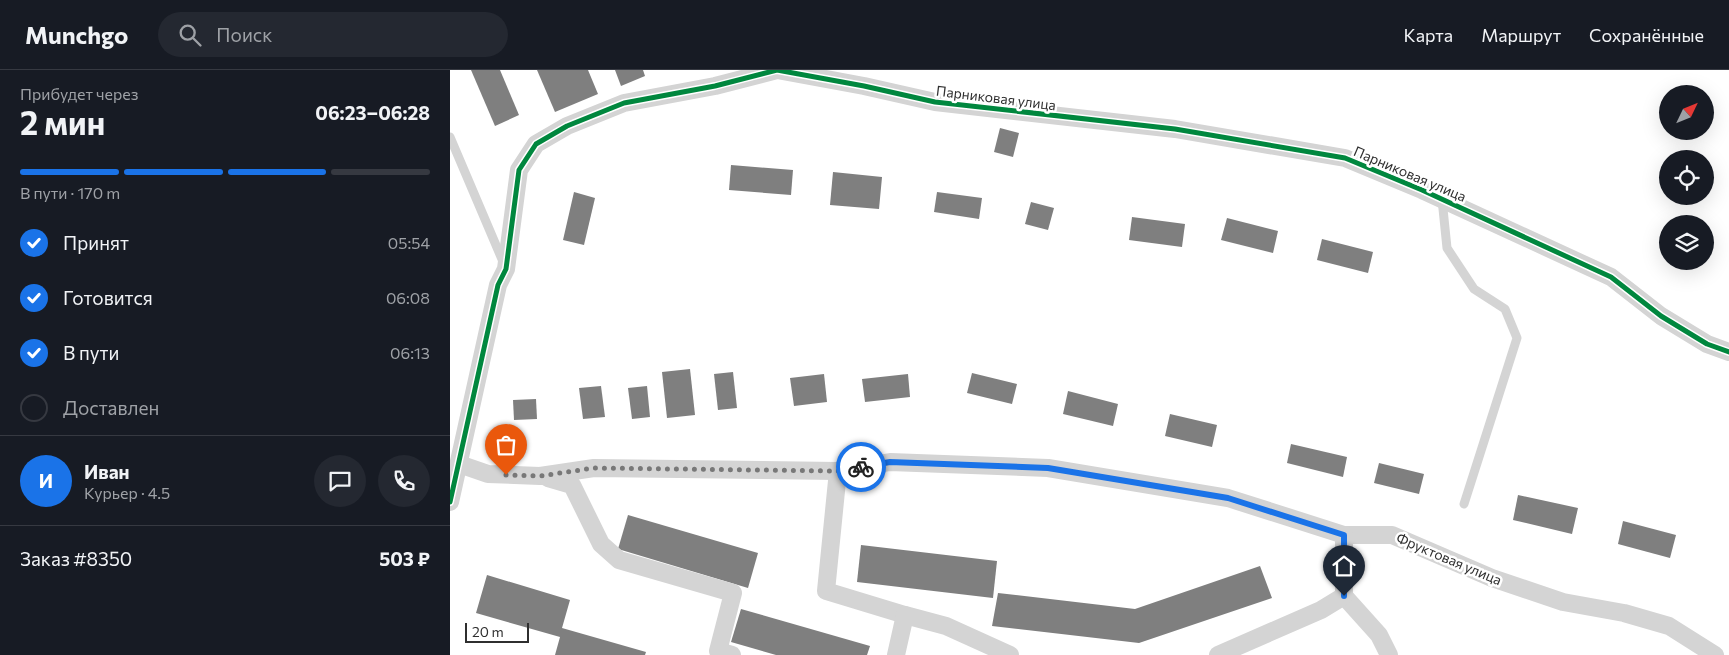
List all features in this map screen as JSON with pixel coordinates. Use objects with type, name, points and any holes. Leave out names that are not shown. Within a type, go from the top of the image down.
[{"type":"street","name":"Парниковая улица","points":[[450,502],[498,285],[506,269],[520,170],[536,144],[567,126],[624,103],[715,86],[777,70],[864,86],[935,102],[1175,130],[1345,158],[1442,199],[1611,277],[1661,316],[1707,344],[1729,352]]},
{"type":"street","name":"Фруктовая улица","points":[[459,464],[488,474],[540,476],[594,468],[838,471],[890,462],[1048,468],[1228,498],[1344,535],[1392,534],[1492,578],[1563,602],[1624,613],[1669,626],[1715,655]]},
{"type":"street","points":[[838,471],[826,591],[946,626],[1010,655]]},
{"type":"street","points":[[540,476],[572,485],[601,544],[619,560],[733,593],[718,651],[732,655]]},
{"type":"street","points":[[1344,535],[1344,596],[1379,636],[1389,655]]},
{"type":"street","points":[[1218,655],[1321,610],[1344,596]]},
{"type":"street","points":[[896,655],[905,615]]},
{"type":"lane","points":[[450,137],[506,269]]},
{"type":"lane","points":[[1442,199],[1448,248],[1474,289],[1505,309],[1517,338],[1464,504]]},
{"type":"building","points":[[471,70],[500,70],[519,115],[495,126]]},
{"type":"building","points":[[537,70],[588,70],[598,94],[555,112]]},
{"type":"building","points":[[615,70],[643,70],[645,76],[621,86]]},
{"type":"building","points":[[1000,128],[1019,133],[1013,157],[994,152]]},
{"type":"building","points":[[731,165],[793,170],[791,195],[729,190]]},
{"type":"building","points":[[833,172],[882,177],[879,209],[830,205]]},
{"type":"building","points":[[574,192],[595,198],[584,245],[563,240]]},
{"type":"building","points":[[937,192],[982,198],[979,219],[934,212]]},
{"type":"building","points":[[1031,202],[1054,208],[1048,230],[1025,224]]},
{"type":"building","points":[[1132,217],[1185,224],[1182,247],[1129,240]]},
{"type":"building","points":[[1227,218],[1278,231],[1273,253],[1221,240]]},
{"type":"building","points":[[1322,239],[1373,252],[1368,273],[1317,260]]},
{"type":"building","points":[[690,369],[695,415],[667,418],[662,372]]},
{"type":"building","points":[[733,372],[737,408],[718,410],[714,374]]},
{"type":"building","points":[[972,373],[1017,384],[1012,404],[967,393]]},
{"type":"building","points":[[824,374],[827,402],[794,406],[790,378]]},
{"type":"building","points":[[908,374],[910,397],[865,402],[862,379]]},
{"type":"building","points":[[601,386],[605,417],[583,419],[579,388]]},
{"type":"building","points":[[647,386],[650,417],[632,419],[628,388]]},
{"type":"building","points":[[1068,391],[1118,404],[1113,426],[1063,414]]},
{"type":"building","points":[[536,399],[537,419],[514,420],[513,400]]},
{"type":"building","points":[[1170,414],[1217,425],[1212,447],[1165,436]]},
{"type":"building","points":[[1291,444],[1347,457],[1343,477],[1287,463]]},
{"type":"building","points":[[1379,463],[1424,474],[1419,494],[1374,483]]},
{"type":"building","points":[[1518,495],[1578,508],[1572,534],[1513,520]]},
{"type":"building","points":[[628,515],[758,553],[748,588],[618,549]]},
{"type":"building","points":[[1623,521],[1676,535],[1670,558],[1618,544]]},
{"type":"building","points":[[861,545],[997,561],[993,598],[857,582]]},
{"type":"building","points":[[1260,566],[1272,598],[1139,643],[992,626],[998,593],[1135,609]]},
{"type":"building","points":[[487,575],[570,600],[562,628],[646,652],[645,655],[555,655],[560,637],[476,613]]},
{"type":"building","points":[[741,609],[870,646],[867,655],[776,655],[731,642]]},
{"type":"cycle path","points":[[450,502],[498,285],[506,269],[519,170],[536,144],[567,126],[624,103],[715,86],[777,70],[864,86],[935,102],[1175,129],[1345,158],[1422,190],[1611,277],[1661,316],[1707,344],[1729,352]]},
{"type":"way so far","points":[[506,475],[540,476],[594,468],[838,471],[861,467]]},
{"type":"route","points":[[861,467],[890,462],[1048,468],[1228,498],[1344,535],[1344,596]]}]
